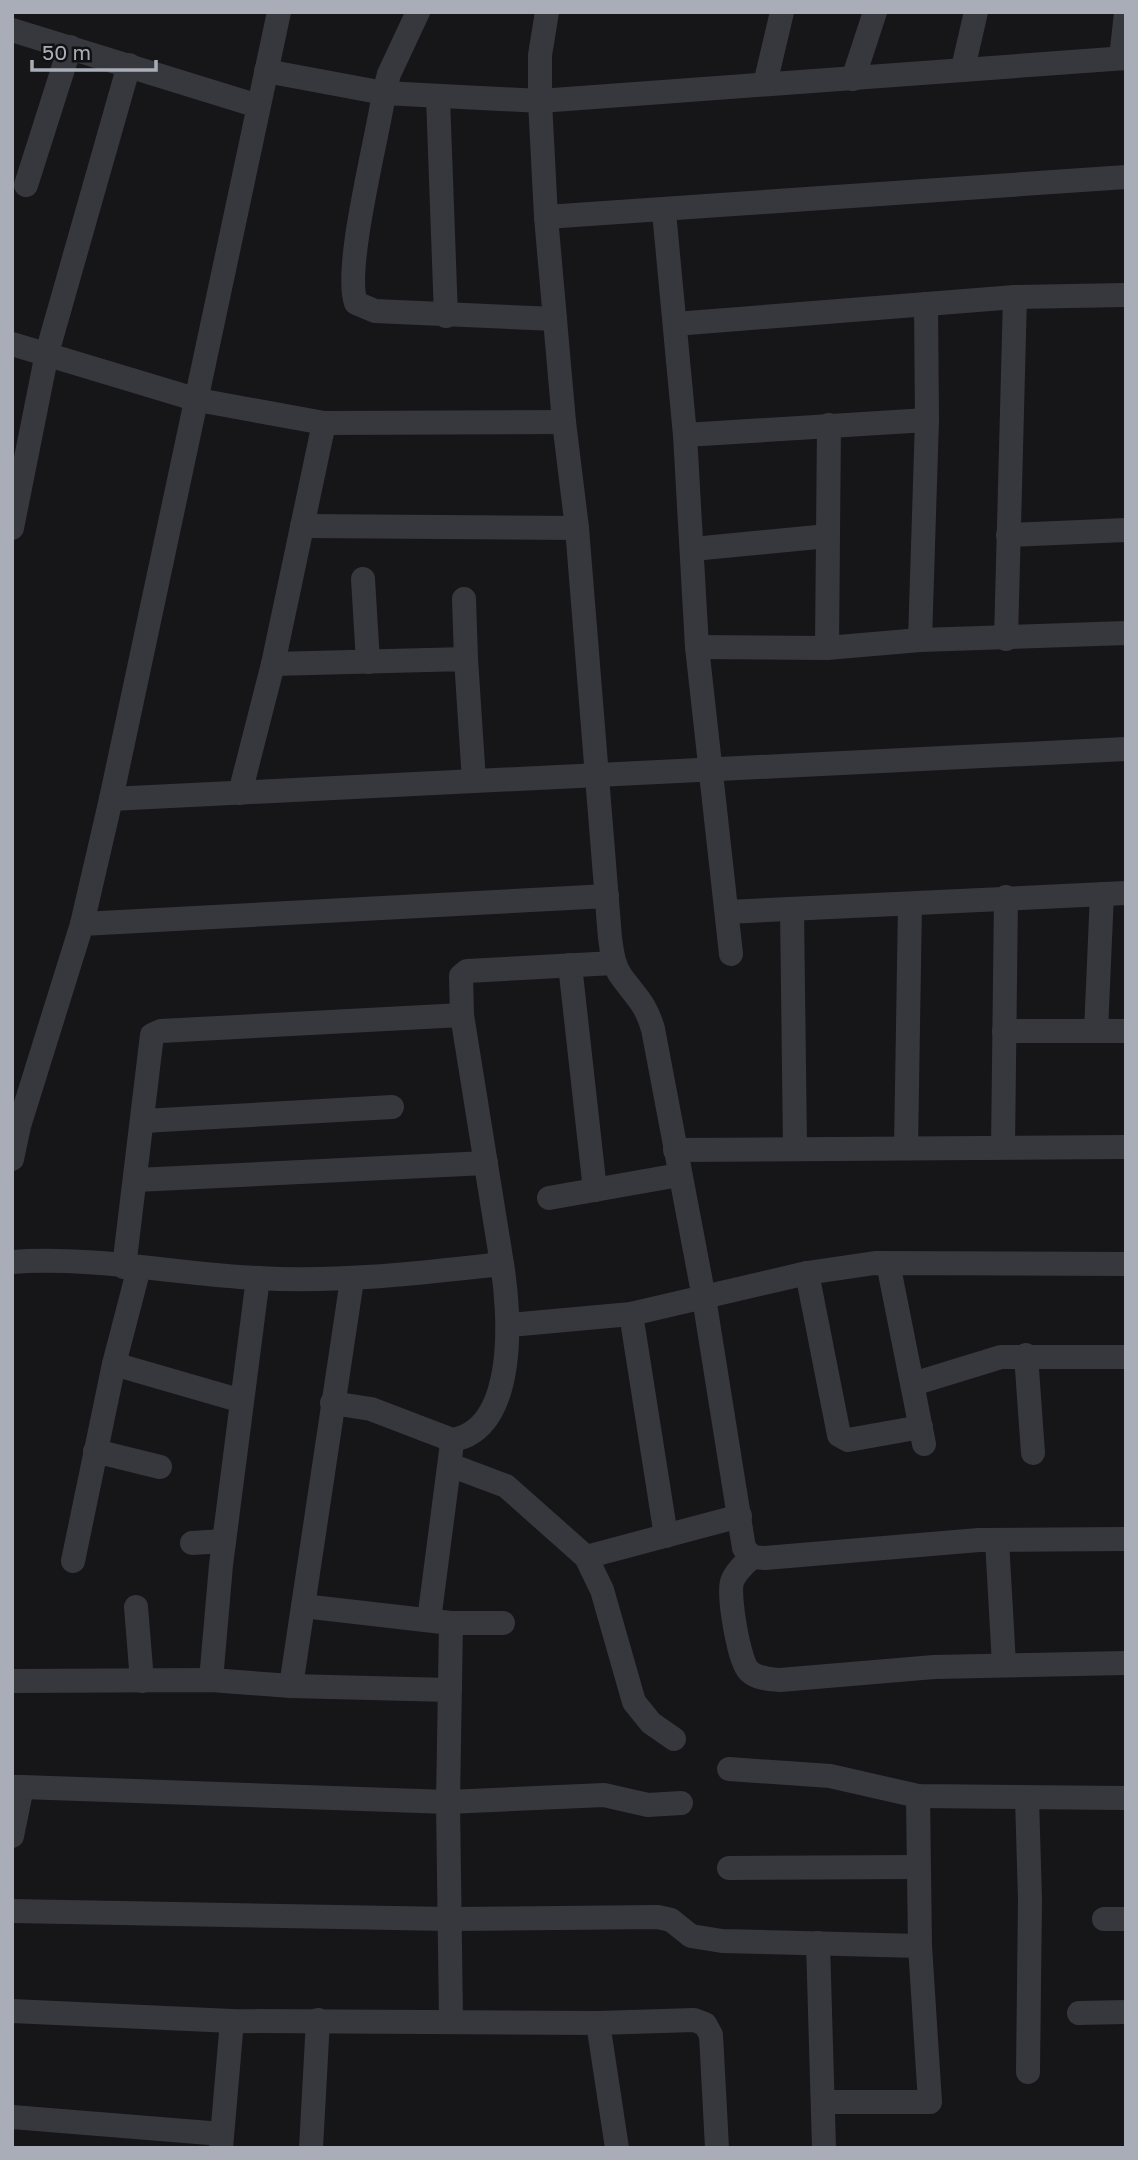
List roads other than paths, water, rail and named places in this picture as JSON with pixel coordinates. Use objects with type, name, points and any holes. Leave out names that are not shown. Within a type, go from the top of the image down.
[{"type":"street","points":[[12,1159],[16,1125],[82,924],[198,400],[279,12]]},
{"type":"street","points":[[418,12],[389,74],[384,93],[356,249],[352,293],[356,303],[375,311],[555,319]]},
{"type":"street","points":[[547,12],[540,55],[546,218],[564,422],[577,528],[595,773],[614,963],[648,1013],[704,1298],[744,1548],[752,1557]]},
{"type":"street","points":[[765,84],[782,12]]},
{"type":"street","points":[[853,79],[875,12]]},
{"type":"street","points":[[963,68],[976,12]]},
{"type":"street","points":[[266,71],[384,93],[540,101],[1123,58],[1126,13]]},
{"type":"street","points":[[12,30],[258,106]]},
{"type":"street","points":[[26,185],[70,47]]},
{"type":"street","points":[[12,528],[19,469],[47,353],[129,65]]},
{"type":"street","points":[[438,97],[446,316]]},
{"type":"street","points":[[546,218],[664,212],[1126,177]]},
{"type":"street","points":[[664,212],[685,435],[697,647],[732,954]]},
{"type":"street","points":[[675,324],[1014,297],[1126,295]]},
{"type":"street","points":[[1006,639],[1014,297]]},
{"type":"street","points":[[920,640],[927,420],[926,304]]},
{"type":"street","points":[[12,344],[198,400],[324,423],[564,422]]},
{"type":"street","points":[[685,435],[927,420]]},
{"type":"street","points":[[240,793],[272,664],[324,423]]},
{"type":"street","points":[[827,648],[829,425]]},
{"type":"street","points":[[302,526],[577,528]]},
{"type":"street","points":[[1009,535],[1126,530]]},
{"type":"street","points":[[693,549],[828,536]]},
{"type":"street","points":[[363,579],[368,662]]},
{"type":"street","points":[[464,599],[474,781]]},
{"type":"street","points":[[697,647],[827,648],[920,640],[1126,633]]},
{"type":"street","points":[[272,664],[466,659]]},
{"type":"street","points":[[111,799],[712,767],[1126,749]]},
{"type":"street","points":[[727,912],[1114,893],[1096,1031]]},
{"type":"street","points":[[82,924],[607,896]]},
{"type":"street","points":[[1003,1147],[1006,897]]},
{"type":"street","points":[[906,1148],[910,904]]},
{"type":"street","points":[[792,909],[795,1149]]},
{"type":"street","points":[[332,1403],[371,1409],[452,1440],[466,1438],[477,1429],[493,1404],[505,1367],[510,1325],[461,1015],[459,984],[467,971],[614,963]]},
{"type":"street","points":[[570,965],[595,1190]]},
{"type":"street","points":[[73,1561],[132,1268],[136,1180],[148,1045],[152,1035],[161,1031],[461,1015]]},
{"type":"street","points":[[1004,1031],[1126,1031]]},
{"type":"street","points":[[143,1121],[392,1107]]},
{"type":"street","points":[[675,1150],[1126,1147]]},
{"type":"street","points":[[136,1180],[486,1163]]},
{"type":"street","points":[[549,1198],[679,1175]]},
{"type":"street","points":[[12,1262],[66,1261],[258,1278],[352,1280],[502,1264]]},
{"type":"street","points":[[510,1325],[631,1314],[807,1273],[888,1263],[1126,1264]]},
{"type":"street","points":[[807,1273],[839,1435],[848,1440],[923,1436],[888,1263]]},
{"type":"street","points":[[211,1680],[224,1541],[258,1278]]},
{"type":"street","points":[[292,1686],[352,1280]]},
{"type":"street","points":[[631,1314],[666,1536]]},
{"type":"street","points":[[913,1384],[983,1361],[1026,1355],[1126,1357]]},
{"type":"street","points":[[1026,1355],[1033,1453]]},
{"type":"street","points":[[114,1364],[242,1401]]},
{"type":"street","points":[[451,2021],[448,1802],[450,1690],[440,1621],[452,1440]]},
{"type":"street","points":[[95,1451],[160,1467]]},
{"type":"street","points":[[450,1465],[506,1486],[586,1558],[599,1581],[634,1702],[651,1723],[674,1739]]},
{"type":"street","points":[[586,1558],[740,1516]]},
{"type":"street","points":[[1126,1539],[997,1540],[752,1557],[738,1571],[731,1586],[741,1658],[754,1675],[780,1680],[1004,1665],[1126,1663]]},
{"type":"street","points":[[997,1540],[1004,1665]]},
{"type":"street","points":[[192,1543],[224,1541]]},
{"type":"street","points":[[303,1606],[440,1621],[503,1623]]},
{"type":"street","points":[[136,1607],[142,1681]]},
{"type":"street","points":[[12,1681],[211,1680],[292,1686],[450,1690]]},
{"type":"street","points":[[729,1769],[830,1776],[918,1796],[1126,1798]]},
{"type":"street","points":[[12,1836],[17,1787],[448,1802],[604,1796],[648,1805],[681,1802]]},
{"type":"street","points":[[823,2102],[930,2102],[920,1946],[918,1796]]},
{"type":"street","points":[[1027,1798],[1030,1899],[1028,2072]]},
{"type":"street","points":[[729,1868],[918,1867]]},
{"type":"street","points":[[12,1911],[450,1919],[658,1917],[671,1920],[691,1936],[704,1939],[920,1946]]},
{"type":"street","points":[[818,1943],[824,2148]]},
{"type":"street","points":[[12,2011],[232,2021],[598,2023],[694,2020],[705,2024],[711,2035],[717,2148]]},
{"type":"street","points":[[1079,2013],[1126,2012]]},
{"type":"street","points":[[316,2147],[318,2020]]},
{"type":"street","points":[[12,2117],[222,2141],[232,2021]]},
{"type":"street","points":[[598,2023],[617,2148]]}]
